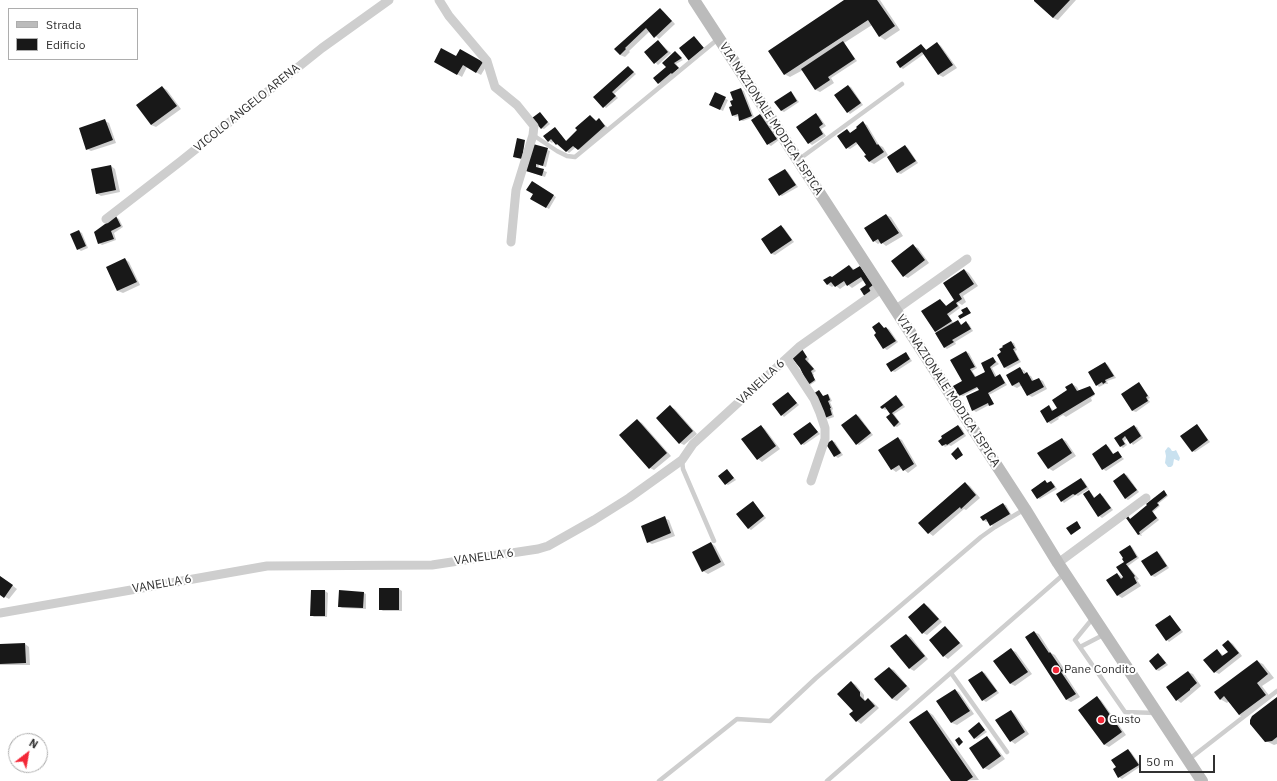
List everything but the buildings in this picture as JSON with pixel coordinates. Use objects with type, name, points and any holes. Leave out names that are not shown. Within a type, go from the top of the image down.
[{"type":"main road","name":"VIA NAZIONALE MODICA ISPICA","points":[[694,0],[1025,509],[1058,563],[1202,781]]},
{"type":"street","name":"VICOLO ANGELO ARENA","points":[[106,219],[322,48],[389,0]]},
{"type":"street","points":[[439,0],[449,16],[488,61],[495,87],[517,105],[534,126],[533,135],[516,190],[511,242]]},
{"type":"street","points":[[895,310],[967,259]]},
{"type":"street","name":"VANELLA 6","points":[[0,613],[267,566],[432,565],[538,549],[548,546],[594,520],[682,460],[693,444],[799,347],[881,289]]},
{"type":"street","points":[[787,358],[814,399],[825,428],[825,439],[811,481]]},
{"type":"street","points":[[1058,563],[1146,498]]},
{"type":"lane","points":[[533,135],[557,151],[567,156],[575,157],[719,38]]},
{"type":"lane","points":[[798,160],[902,84]]},
{"type":"lane","points":[[682,460],[683,469],[714,541]]},
{"type":"lane","points":[[659,781],[738,719],[770,721],[816,678],[982,537],[995,527],[1025,509]]},
{"type":"lane","points":[[827,781],[1065,573]]},
{"type":"lane","points":[[1094,617],[1075,640],[1125,712],[1158,713]]},
{"type":"lane","points":[[1080,647],[1105,634]]},
{"type":"lane","points":[[951,673],[1007,752]]},
{"type":"lane","points":[[1188,760],[1277,691]]},
{"type":"water","points":[[1168,447],[1172,451],[1176,450],[1180,458],[1179,461],[1174,459],[1171,467],[1168,467],[1165,463],[1165,451]]},
{"type":"place","name":"Pane Condito","points":[[1056,670]]},
{"type":"place","name":"Gusto","points":[[1101,720]]}]
